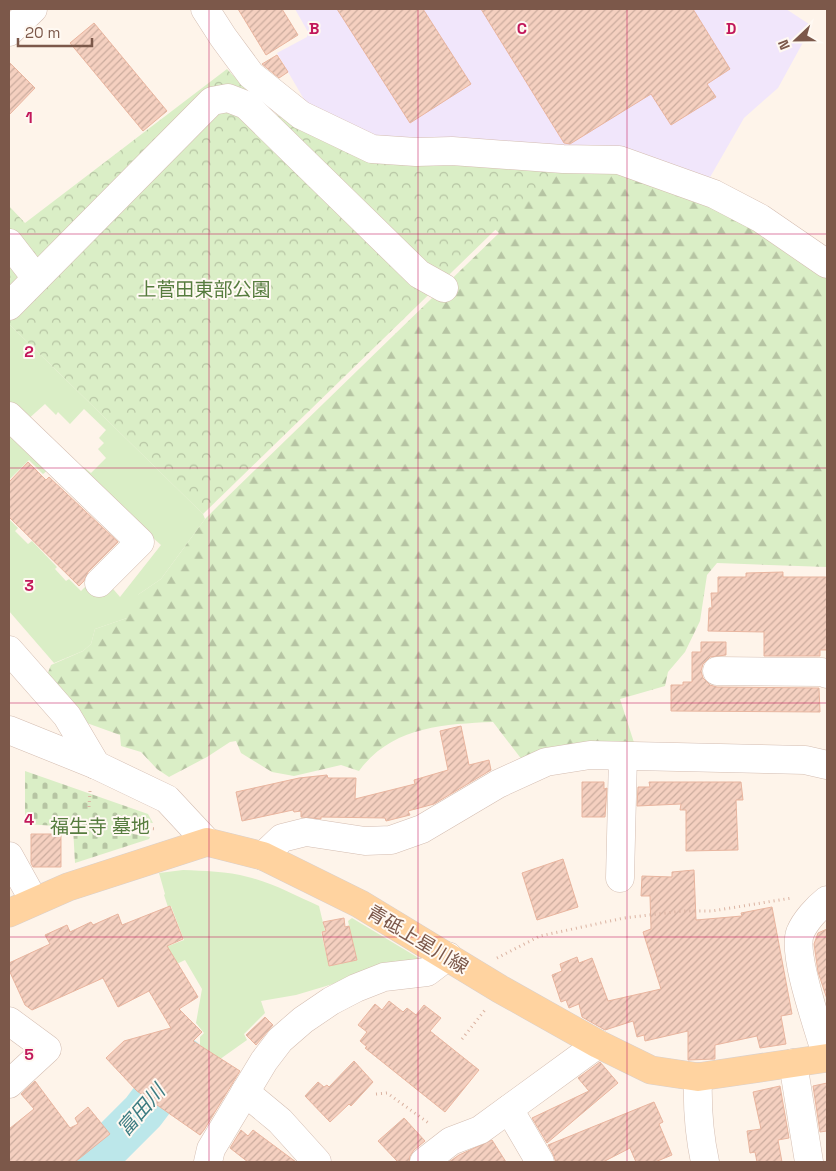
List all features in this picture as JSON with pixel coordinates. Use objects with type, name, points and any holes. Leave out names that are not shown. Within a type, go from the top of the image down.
[{"type":"main road","name":"青砥上星川線","points":[[207,842],[263,856],[360,904],[598,1044],[651,1070],[698,1077],[827,1058]]},
{"type":"main road","points":[[9,913],[68,887],[207,842]]},
{"type":"street","points":[[9,32],[33,9]]},
{"type":"street","points":[[205,9],[251,75],[302,115],[372,149],[619,160],[724,190],[760,218],[827,264]]},
{"type":"street","points":[[9,306],[212,101],[228,98],[246,105],[420,274],[444,288]]},
{"type":"street","points":[[9,243],[36,278]]},
{"type":"street","points":[[9,416],[140,542],[99,583]]},
{"type":"street","points":[[9,650],[67,716],[96,765]]},
{"type":"street","points":[[717,671],[822,672],[827,674]]},
{"type":"street","points":[[9,730],[96,765],[167,799],[207,842]]},
{"type":"street","points":[[263,856],[282,838],[306,832],[365,841],[391,840],[422,829],[498,784],[546,762],[590,755],[804,760],[827,765]]},
{"type":"street","points":[[620,878],[623,756]]},
{"type":"street","points":[[9,856],[34,901]]},
{"type":"street","points":[[827,900],[809,919],[800,934],[799,959],[827,1058]]},
{"type":"street","points":[[208,1162],[211,1149],[264,1061],[280,1040],[303,1020],[331,1000],[356,988],[384,977],[427,972],[448,956]]},
{"type":"street","points":[[9,1021],[47,1049],[9,1084]]},
{"type":"street","points":[[424,1162],[451,1141],[480,1130],[598,1044]]},
{"type":"street","points":[[793,1063],[809,1162]]},
{"type":"street","points":[[698,1077],[701,1144],[705,1162]]},
{"type":"street","points":[[246,1092],[280,1121],[317,1162]]},
{"type":"street","points":[[509,1109],[540,1162]]},
{"type":"path","points":[[89,807],[90,793]]},
{"type":"path","points":[[133,827],[156,829]]},
{"type":"path","points":[[473,972],[540,936],[624,918],[683,911],[712,911],[795,898]]},
{"type":"path","points":[[462,1039],[478,1018]]},
{"type":"path","points":[[376,1094],[388,1093],[451,1141]]},
{"type":"shaded area","points":[[295,9],[786,9],[812,26],[778,88],[744,118],[705,186],[367,138],[312,113],[277,53],[307,37],[308,32]]},
{"type":"green space","name":"上菅田東部公園","points":[[227,69],[249,92],[274,113],[303,131],[562,165],[203,514],[9,324],[9,206],[25,223]]},
{"type":"green space","points":[[619,163],[703,193],[827,269],[827,567],[717,563],[707,575],[700,621],[685,652],[668,672],[665,686],[620,699],[637,752],[526,765],[493,722],[455,724],[419,731],[402,737],[386,745],[372,756],[359,771],[341,765],[294,776],[272,772],[241,753],[236,741],[230,742],[207,757],[169,777],[157,769],[141,752],[121,746],[120,735],[84,722],[47,675],[51,665],[83,651],[91,644],[95,629],[127,618],[129,605],[139,594],[161,579],[205,519],[499,233],[487,222],[472,182]]},
{"type":"green space","points":[[9,324],[203,514],[205,519],[161,579],[139,594],[127,618],[95,629],[91,644],[83,651],[54,663],[9,611],[9,519],[18,528],[15,531],[28,544],[32,541],[57,567],[55,569],[66,581],[69,579],[81,591],[93,579],[108,583],[120,597],[161,545],[80,473],[85,468],[91,473],[106,458],[98,449],[104,443],[99,438],[106,430],[84,409],[70,424],[58,412],[56,415],[45,404],[26,421],[9,403]]},
{"type":"green space","points":[[9,430],[49,469],[43,474],[29,460],[9,480]]},
{"type":"green space","name":"福生寺 墓地","points":[[25,771],[148,814],[153,823],[134,821],[133,834],[150,837],[149,839],[75,863],[73,827],[25,824]]},
{"type":"green space","points":[[183,870],[224,872],[248,877],[275,886],[319,906],[325,931],[321,932],[329,966],[357,960],[348,921],[352,918],[422,960],[296,995],[261,1001],[265,1013],[244,1034],[247,1040],[216,1062],[200,1046],[200,1037],[204,1033],[196,1023],[202,989],[185,960],[164,970],[155,951],[184,940],[171,906],[168,907],[159,873]]},
{"type":"building","points":[[238,9],[282,9],[298,35],[266,55]]},
{"type":"building","points":[[337,9],[423,9],[471,84],[410,123]]},
{"type":"building","points":[[481,9],[693,9],[730,69],[707,84],[716,97],[671,125],[651,94],[570,144],[564,143]]},
{"type":"building","points":[[94,23],[167,111],[143,131],[70,43]]},
{"type":"building","points":[[277,55],[288,72],[279,78],[262,64]]},
{"type":"building","points":[[9,62],[35,88],[9,115]]},
{"type":"building","points":[[28,462],[46,480],[49,477],[118,542],[88,572],[84,581],[79,586],[9,517],[9,482]]},
{"type":"building","points":[[783,572],[783,577],[827,577],[827,650],[820,650],[820,656],[764,656],[764,632],[708,631],[709,608],[712,608],[711,593],[718,593],[718,577],[746,577],[746,573]]},
{"type":"building","points":[[701,642],[726,642],[726,655],[710,657],[703,664],[701,671],[703,678],[710,685],[717,687],[819,688],[820,712],[671,711],[671,685],[683,685],[683,682],[692,682],[692,652],[701,652]]},
{"type":"building","points":[[461,726],[469,765],[489,760],[491,770],[434,804],[408,811],[410,815],[386,821],[385,818],[321,817],[321,819],[301,817],[301,811],[294,812],[293,810],[242,821],[236,792],[299,778],[327,775],[328,778],[356,778],[355,799],[415,784],[414,780],[448,770],[440,731]]},
{"type":"building","points":[[582,782],[604,782],[604,789],[607,788],[605,817],[582,817]]},
{"type":"building","points":[[649,782],[741,782],[743,800],[736,800],[738,850],[686,851],[686,810],[680,810],[681,804],[637,806],[638,787],[650,787]]},
{"type":"building","points":[[31,834],[61,834],[61,867],[33,867],[31,863]]},
{"type":"building","points":[[563,859],[578,907],[537,920],[522,873]]},
{"type":"building","points":[[694,870],[696,920],[742,916],[741,913],[772,907],[792,1014],[781,1016],[786,1044],[760,1048],[757,1036],[715,1045],[715,1059],[688,1060],[688,1031],[645,1041],[644,1035],[637,1037],[633,1021],[605,1030],[582,1017],[579,1004],[569,1008],[566,1000],[561,1002],[552,975],[562,971],[560,964],[577,957],[579,963],[592,958],[608,1001],[661,989],[643,932],[651,929],[650,896],[641,896],[642,876],[672,877],[672,872]]},
{"type":"building","points":[[170,906],[183,939],[167,946],[198,997],[179,1009],[202,1032],[193,1041],[240,1071],[200,1135],[137,1091],[106,1058],[124,1041],[171,1028],[149,991],[118,1007],[103,978],[32,1010],[25,1005],[9,970],[9,963],[50,944],[45,935],[67,925],[70,932],[91,922],[93,925],[118,914],[122,925]]},
{"type":"building","points":[[344,918],[345,927],[349,926],[357,960],[329,966],[322,932],[326,931],[323,922]]},
{"type":"building","points":[[827,929],[827,999],[818,972],[814,944],[818,933]]},
{"type":"building","points":[[389,1001],[403,1012],[407,1008],[416,1015],[424,1005],[441,1018],[430,1031],[479,1070],[445,1112],[365,1048],[367,1047],[360,1041],[367,1032],[358,1025],[375,1004],[382,1010]]},
{"type":"building","points":[[265,1017],[273,1025],[256,1045],[246,1035]]},
{"type":"building","points":[[354,1061],[373,1082],[351,1106],[349,1104],[330,1122],[305,1096],[318,1082],[324,1087],[327,1085],[329,1087]]},
{"type":"building","points":[[600,1062],[618,1083],[547,1143],[532,1118],[589,1091],[578,1078]]},
{"type":"building","points":[[35,1081],[70,1128],[78,1124],[75,1118],[88,1107],[110,1134],[75,1162],[9,1162],[9,1129],[34,1109],[21,1094]]},
{"type":"building","points":[[827,1083],[827,1131],[820,1132],[813,1086]]},
{"type":"building","points":[[780,1086],[789,1138],[778,1140],[782,1162],[757,1162],[755,1152],[750,1153],[747,1131],[761,1129],[753,1092]]},
{"type":"building","points":[[654,1102],[663,1122],[659,1124],[672,1155],[655,1162],[636,1162],[630,1148],[603,1162],[556,1162],[548,1145]]},
{"type":"building","points":[[404,1118],[425,1141],[414,1150],[409,1162],[398,1162],[378,1141]]},
{"type":"building","points":[[241,1130],[248,1136],[253,1130],[296,1162],[248,1162],[230,1148]]},
{"type":"building","points":[[492,1140],[506,1162],[449,1162],[459,1155]]},
{"type":"waterway","name":"富田川","points":[[97,1158],[143,1112],[183,1059]]}]
